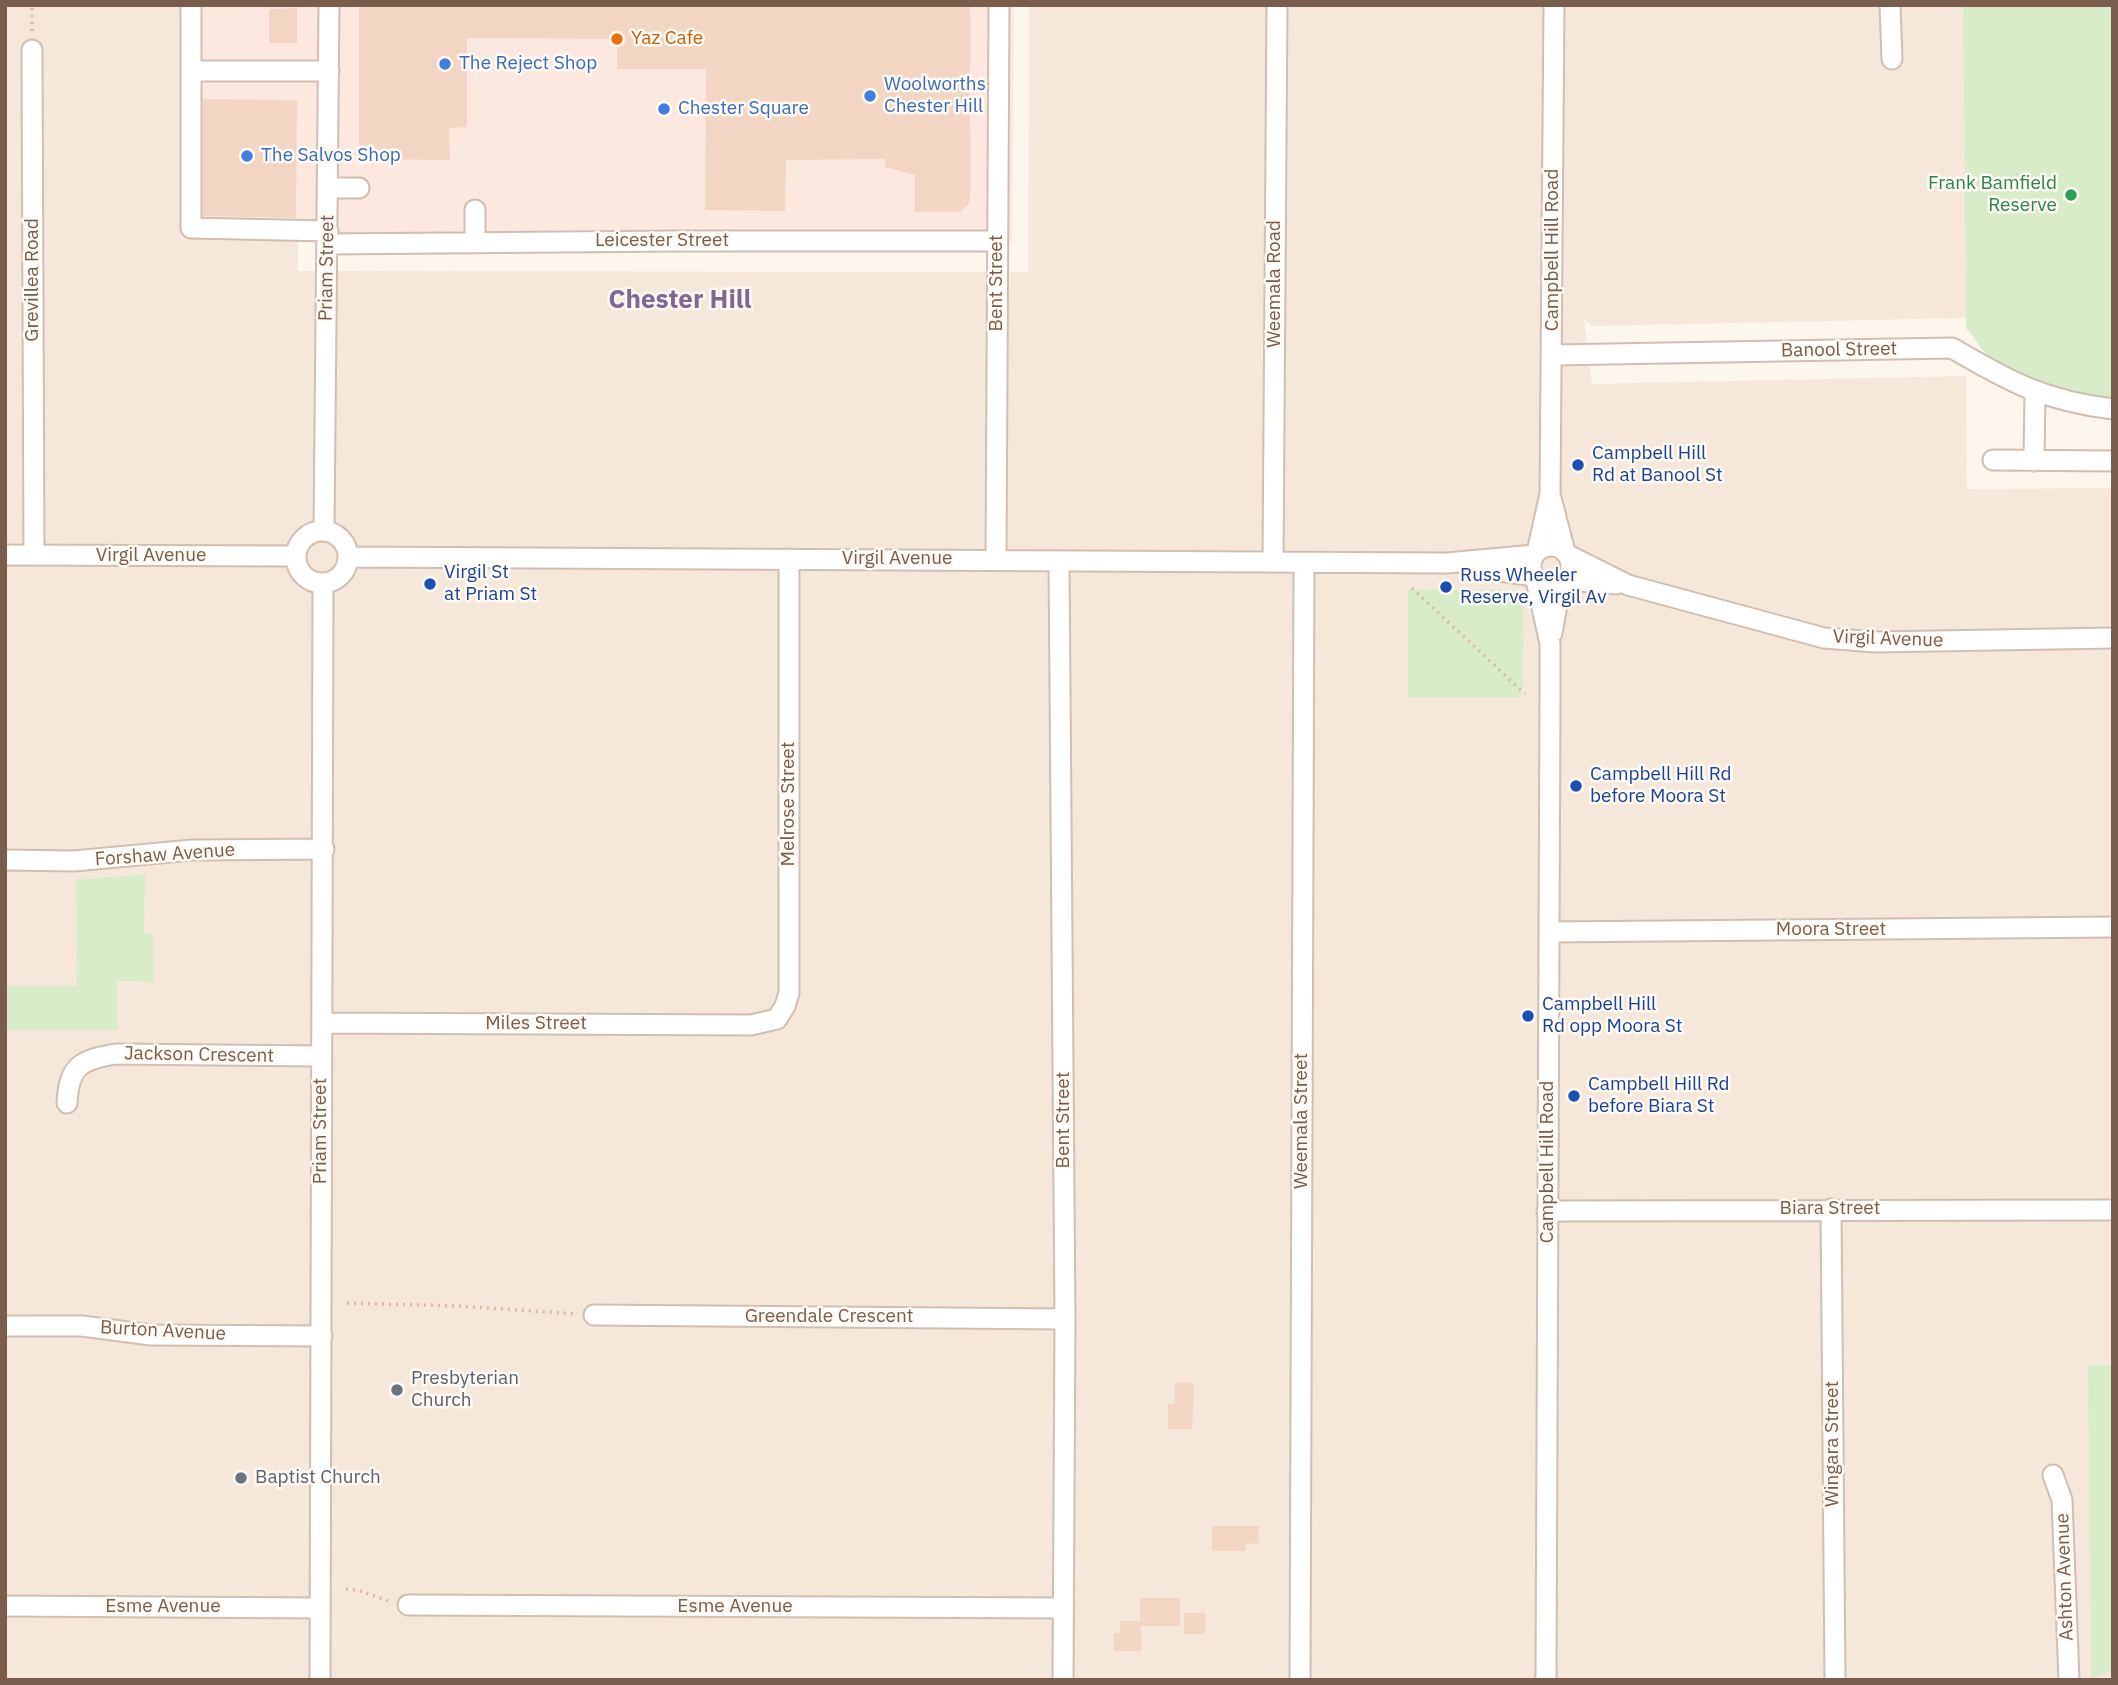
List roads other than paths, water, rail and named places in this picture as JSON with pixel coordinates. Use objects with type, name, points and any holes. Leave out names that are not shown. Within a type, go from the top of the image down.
[{"type":"street","points":[[191,5],[191,71],[329,71]]},
{"type":"street","name":"Priam Street","points":[[324,530],[329,5]]},
{"type":"street","name":"Bent Street","points":[[996,560],[999,5]]},
{"type":"street","name":"Weemala Road","points":[[1273,562],[1277,5]]},
{"type":"street","name":"Campbell Hill Road","points":[[1535,553],[1550,494],[1554,5]]},
{"type":"street","points":[[1890,5],[1892,59]]},
{"type":"street","name":"Grevillea Road","points":[[32,50],[34,555]]},
{"type":"street","name":"Leicester Street","points":[[191,71],[191,228],[328,237],[475,242],[998,241]]},
{"type":"street","points":[[328,188],[359,188]]},
{"type":"street","points":[[475,210],[475,242]]},
{"type":"street","name":"Banool Street","points":[[1552,355],[1952,348],[2007,381],[2035,392],[2054,399],[2113,410]]},
{"type":"street","points":[[2034,461],[2035,392]]},
{"type":"street","points":[[1993,460],[2113,461]]},
{"type":"street","name":"Campbell Hill Road","points":[[1550,494],[1567,554]]},
{"type":"street","points":[[324,530],[343,540],[348,557],[345,571],[339,577],[323,583],[307,578],[301,571],[296,556],[302,540],[315,531],[324,530]]},
{"type":"street","points":[[1549,546],[1558,547],[1567,554],[1571,568],[1563,582],[1548,586],[1535,578],[1531,563],[1535,553],[1549,546]]},
{"type":"street","name":"Virgil Avenue","points":[[348,557],[1447,563],[1535,553]]},
{"type":"street","name":"Virgil Avenue","points":[[1567,554],[1628,585],[1798,632],[1852,641],[2113,638]]},
{"type":"street","name":"Virgil Avenue","points":[[5,555],[296,556]]},
{"type":"street","name":"Melrose Street","points":[[751,1025],[777,1019],[789,993],[789,559]]},
{"type":"street","name":"Bent Street","points":[[1059,561],[1062,673],[1065,1319],[1063,1680]]},
{"type":"street","name":"Weemala Street","points":[[1300,1680],[1304,563]]},
{"type":"street","name":"Virgil Avenue","points":[[1447,563],[1535,578]]},
{"type":"street","name":"Campbell Hill Road","points":[[1535,578],[1550,644]]},
{"type":"street","name":"Virgil Avenue","points":[[1563,582],[1628,585]]},
{"type":"street","name":"Campbell Hill Road","points":[[1546,1680],[1550,644],[1563,582]]},
{"type":"street","name":"Priam Street","points":[[320,1680],[323,583]]},
{"type":"street","name":"Forshaw Avenue","points":[[5,860],[74,861],[192,850],[324,849]]},
{"type":"street","name":"Moora Street","points":[[1549,932],[2113,927]]},
{"type":"street","name":"Miles Street","points":[[322,1023],[751,1025]]},
{"type":"street","name":"Jackson Crescent","points":[[67,1103],[71,1075],[78,1067],[103,1056],[320,1056]]},
{"type":"street","name":"Wingara Street","points":[[1831,1209],[1835,1680]]},
{"type":"street","name":"Biara Street","points":[[1547,1211],[2113,1210]]},
{"type":"street","name":"Greendale Crescent","points":[[594,1315],[1065,1319]]},
{"type":"street","name":"Burton Avenue","points":[[5,1326],[82,1326],[151,1335],[322,1336]]},
{"type":"street","name":"Ashton Avenue","points":[[2053,1475],[2062,1500],[2069,1680]]},
{"type":"street","name":"Esme Avenue","points":[[408,1605],[1063,1608]]},
{"type":"street","name":"Esme Avenue","points":[[5,1606],[320,1608]]},
{"type":"place","name":"Yaz Cafe","points":[[617,39]]},
{"type":"place","name":"The Reject Shop","points":[[445,64]]},
{"type":"place","name":"Woolworths Chester Hill","points":[[870,96]]},
{"type":"place","name":"Chester Square","points":[[664,109]]},
{"type":"place","name":"The Salvos Shop","points":[[247,156]]},
{"type":"place","name":"Frank Bamfield Reserve","points":[[2071,195]]},
{"type":"place","name":"Campbell Hill Rd at Banool St","points":[[1578,465]]},
{"type":"place","name":"Virgil St at Priam St","points":[[430,584]]},
{"type":"place","name":"Russ Wheeler Reserve, Virgil Av","points":[[1446,587]]},
{"type":"place","name":"Campbell Hill Rd before Moora St","points":[[1576,786]]},
{"type":"place","name":"Campbell Hill Rd opp Moora St","points":[[1528,1016]]},
{"type":"place","name":"Campbell Hill Rd before Biara St","points":[[1574,1096]]},
{"type":"place","name":"Presbyterian Church","points":[[397,1390]]},
{"type":"place","name":"Baptist Church","points":[[241,1478]]},
{"type":"district","name":"Chester Hill","points":[[680,300]]}]
